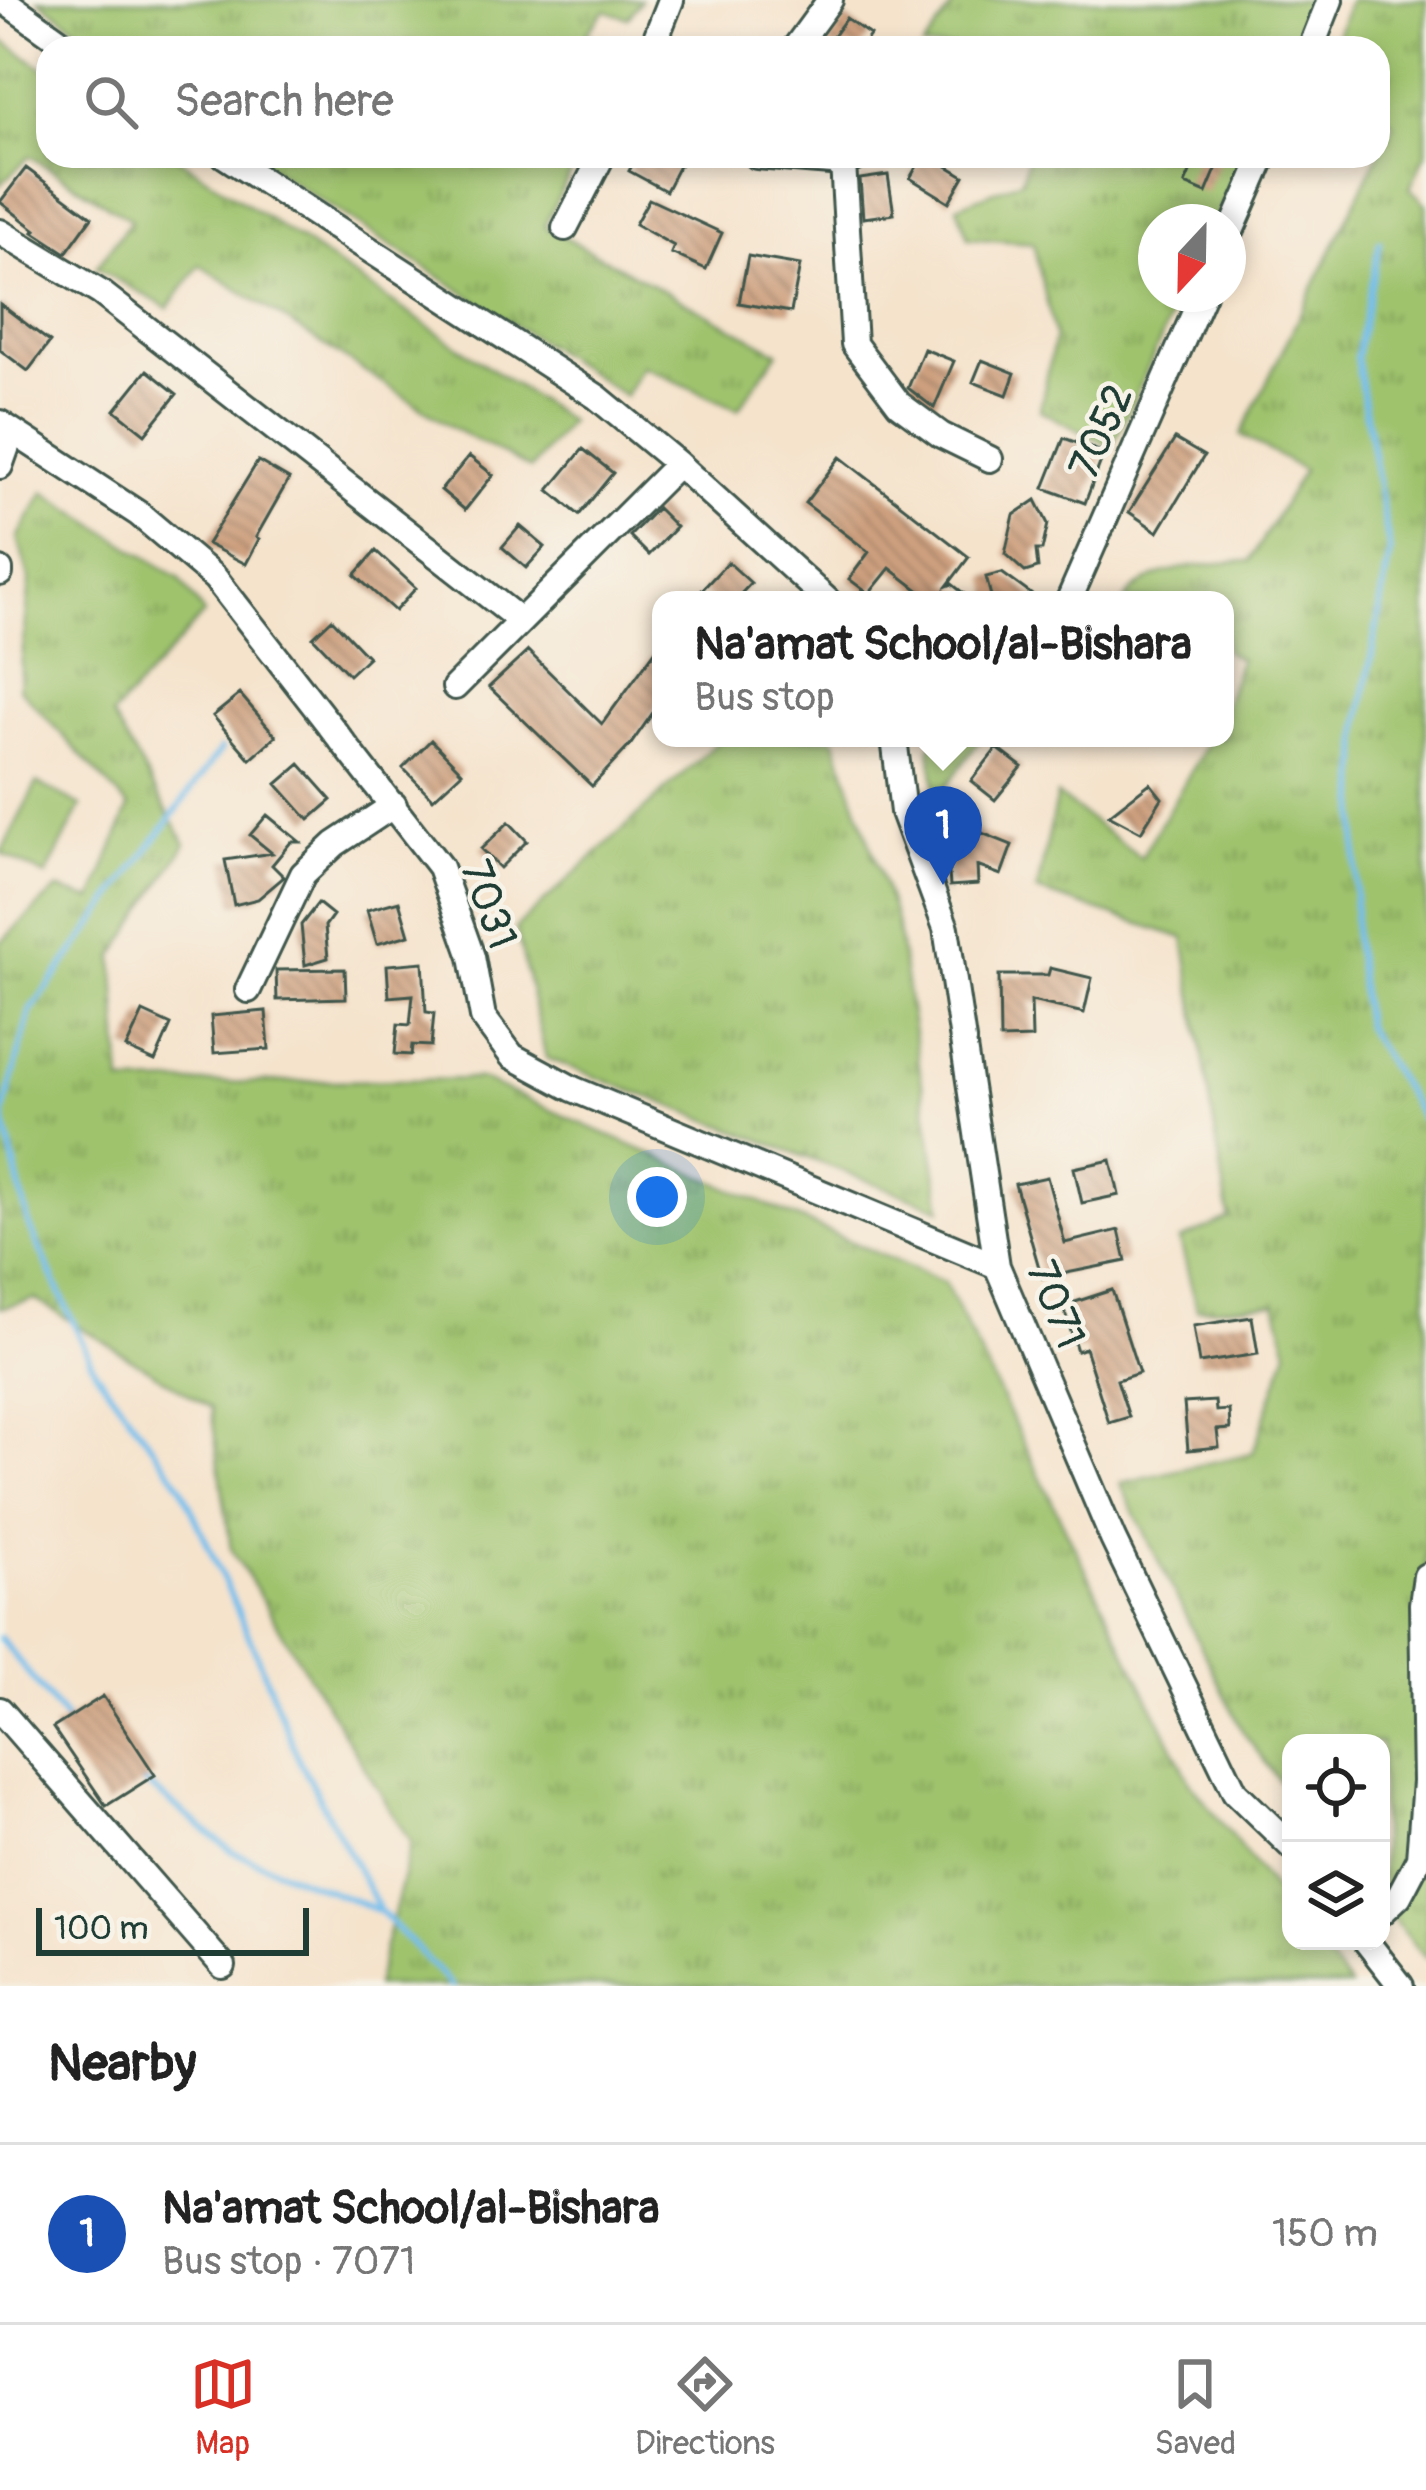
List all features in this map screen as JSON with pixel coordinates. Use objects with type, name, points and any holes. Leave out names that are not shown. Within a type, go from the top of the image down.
[{"type":"street","points":[[3,0],[53,36]]},
{"type":"street","points":[[657,36],[671,0]]},
{"type":"street","points":[[804,36],[830,0]]},
{"type":"street","points":[[1316,36],[1330,0]]},
{"type":"street","points":[[244,168],[597,397],[816,591]]},
{"type":"street","points":[[565,228],[596,168]]},
{"type":"street","points":[[852,168],[854,344],[899,404],[941,434],[991,459]]},
{"type":"street","points":[[1243,204],[1259,168]]},
{"type":"street","points":[[0,232],[101,293],[521,621]]},
{"type":"street","name":"7052","points":[[1073,591],[1195,312]]},
{"type":"street","points":[[0,466],[6,428]]},
{"type":"street","name":"7031","points":[[6,428],[139,514],[214,578],[440,866],[472,956],[483,1017],[512,1056],[573,1089],[997,1267]]},
{"type":"street","points":[[455,687],[678,464]]},
{"type":"street","name":"7071","points":[[895,747],[903,812],[946,928],[997,1267],[1113,1539],[1235,1792],[1287,1842]]},
{"type":"street","points":[[248,990],[303,874],[334,844],[394,805]]},
{"type":"street","points":[[1390,1904],[1419,1858],[1425,1782],[1422,1604],[1426,1576]]},
{"type":"street","points":[[0,1710],[223,1966]]},
{"type":"street","points":[[1373,1950],[1401,1986]]},
{"type":"green space","points":[[39,0],[641,0],[628,18],[605,10],[586,34],[590,36],[88,36]]},
{"type":"green space","points":[[957,0],[1315,0],[1298,36],[932,36]]},
{"type":"green space","points":[[1349,0],[1426,0],[1426,153],[1410,188],[1426,204],[1426,1959],[1390,1917],[1390,1734],[1282,1734],[1282,1785],[1243,1732],[1120,1483],[1253,1453],[1288,1350],[1276,1303],[1197,1309],[1180,1240],[1229,1218],[1184,938],[1037,891],[1057,795],[1141,858],[1205,747],[1234,747],[1234,677],[1240,659],[1234,656],[1234,591],[1133,591],[1165,573],[1250,561],[1303,470],[1241,435],[1372,168],[1390,168],[1394,123],[1390,120],[1390,36],[1337,36]]},
{"type":"green space","points":[[0,39],[36,63],[36,160],[30,156],[0,185]]},
{"type":"green space","points":[[49,168],[193,168],[569,421],[531,469],[453,428],[200,265],[168,308],[96,268],[131,220]]},
{"type":"green space","points":[[271,168],[573,168],[544,226],[778,352],[738,409],[642,366],[625,396]]},
{"type":"green space","points":[[1025,168],[1239,168],[1222,204],[1138,204],[1138,312],[1173,312],[1112,448],[1040,410],[1055,337],[1033,243],[968,238],[957,206],[1022,180]]},
{"type":"green space","points":[[44,492],[179,578],[204,614],[112,716],[186,844],[114,957],[122,1084],[480,1079],[945,1283],[1190,1782],[1282,1900],[1282,1950],[1320,1950],[1350,1986],[375,1986],[411,1843],[231,1549],[211,1408],[35,1299],[0,1308],[0,943],[57,889],[93,900],[129,807],[19,688],[30,581],[18,538]]},
{"type":"green space","points":[[712,747],[837,747],[896,921],[942,1209],[546,1058],[516,928]]},
{"type":"green space","points":[[930,747],[975,747],[937,799]]},
{"type":"green space","points":[[37,783],[81,806],[46,876],[1,853]]},
{"type":"building","points":[[846,18],[870,35],[869,36],[833,36]]},
{"type":"building","points":[[26,168],[92,217],[66,253],[0,202]]},
{"type":"building","points":[[631,168],[678,168],[666,191]]},
{"type":"building","points":[[916,168],[951,168],[964,176],[949,202],[910,178]]},
{"type":"building","points":[[1192,168],[1217,168],[1206,193],[1185,184]]},
{"type":"building","points":[[888,175],[894,214],[863,218],[860,179]]},
{"type":"building","points":[[649,199],[722,233],[706,269],[671,253],[674,246],[635,224]]},
{"type":"building","points":[[748,256],[800,265],[791,312],[739,303]]},
{"type":"building","points":[[0,304],[50,342],[28,371],[0,350]]},
{"type":"building","points":[[924,349],[954,361],[934,408],[908,388]]},
{"type":"building","points":[[982,360],[1015,373],[1007,395],[973,382]]},
{"type":"building","points":[[147,370],[177,394],[145,434],[115,410]]},
{"type":"building","points":[[1064,438],[1104,453],[1085,503],[1044,488]]},
{"type":"building","points":[[1175,439],[1204,456],[1158,532],[1129,512]]},
{"type":"building","points":[[583,449],[613,473],[579,515],[549,490]]},
{"type":"building","points":[[469,456],[493,475],[465,510],[441,490]]},
{"type":"building","points":[[840,457],[969,557],[947,586],[961,591],[920,591],[890,568],[871,591],[865,591],[849,579],[869,552],[805,503]]},
{"type":"building","points":[[258,461],[289,479],[246,564],[207,544]]},
{"type":"building","points":[[1036,500],[1048,524],[1042,550],[1036,550],[1038,568],[1025,572],[1005,554],[1014,515]]},
{"type":"building","points":[[657,508],[676,527],[649,555],[630,536]]},
{"type":"building","points":[[520,526],[545,547],[526,568],[502,547]]},
{"type":"building","points":[[376,551],[416,588],[395,611],[355,575]]},
{"type":"building","points":[[728,562],[751,583],[743,591],[702,590]]},
{"type":"building","points":[[1002,573],[1027,591],[990,591],[986,577]]},
{"type":"building","points":[[332,619],[368,657],[349,675],[313,637]]},
{"type":"building","points":[[528,651],[602,724],[652,655],[652,714],[592,786],[489,687]]},
{"type":"building","points":[[240,694],[276,736],[250,759],[213,716]]},
{"type":"building","points":[[431,740],[462,772],[433,799],[403,768]]},
{"type":"building","points":[[997,748],[1022,767],[995,800],[971,781]]},
{"type":"building","points":[[300,764],[332,800],[309,820],[277,784]]},
{"type":"building","points":[[1150,783],[1162,798],[1141,832],[1109,815]]},
{"type":"building","points":[[267,815],[300,842],[291,842],[272,865],[284,877],[258,899],[234,905],[225,860],[272,853],[250,835]]},
{"type":"building","points":[[509,822],[527,841],[500,868],[481,849]]},
{"type":"building","points":[[977,831],[1012,845],[1001,875],[977,866],[978,884],[950,886],[946,833]]},
{"type":"building","points":[[399,901],[409,935],[377,944],[367,910]]},
{"type":"building","points":[[318,903],[333,915],[325,926],[328,958],[305,965],[301,925]]},
{"type":"building","points":[[423,962],[426,1012],[434,1013],[431,1046],[412,1045],[411,1055],[395,1054],[398,1024],[410,1025],[413,995],[389,997],[387,965]]},
{"type":"building","points":[[1050,968],[1092,978],[1084,1013],[1031,1001],[1032,1038],[1000,1039],[999,975],[1048,975]]},
{"type":"building","points":[[345,969],[346,998],[277,1000],[276,970]]},
{"type":"building","points":[[266,1011],[269,1049],[214,1053],[211,1016]]},
{"type":"building","points":[[143,1012],[171,1025],[155,1061],[126,1048]]},
{"type":"building","points":[[1111,1160],[1119,1195],[1082,1203],[1074,1168]]},
{"type":"building","points":[[1047,1177],[1065,1243],[1119,1230],[1126,1261],[1042,1278],[1015,1184]]},
{"type":"building","points":[[1112,1290],[1139,1373],[1117,1380],[1129,1417],[1109,1423],[1085,1348],[1077,1351],[1063,1306]]},
{"type":"building","points":[[1252,1317],[1258,1354],[1199,1363],[1193,1326]]},
{"type":"building","points":[[1215,1401],[1216,1411],[1229,1410],[1230,1429],[1217,1430],[1219,1447],[1188,1450],[1184,1403]]},
{"type":"building","points":[[103,1696],[155,1775],[106,1806],[53,1728]]},
{"type":"waterway","points":[[1380,242],[1356,357],[1390,552],[1360,721],[1354,937],[1365,1026],[1426,1125]]},
{"type":"waterway","points":[[221,749],[30,1012],[3,1115],[29,1225],[95,1370],[181,1485],[299,1760],[380,1911],[452,1986]]},
{"type":"waterway","points":[[0,1638],[69,1724]]},
{"type":"waterway","points":[[141,1780],[233,1852],[380,1911]]},
{"type":"place","name":"Na'amat School/al-Bishara","points":[[943,885]]}]
